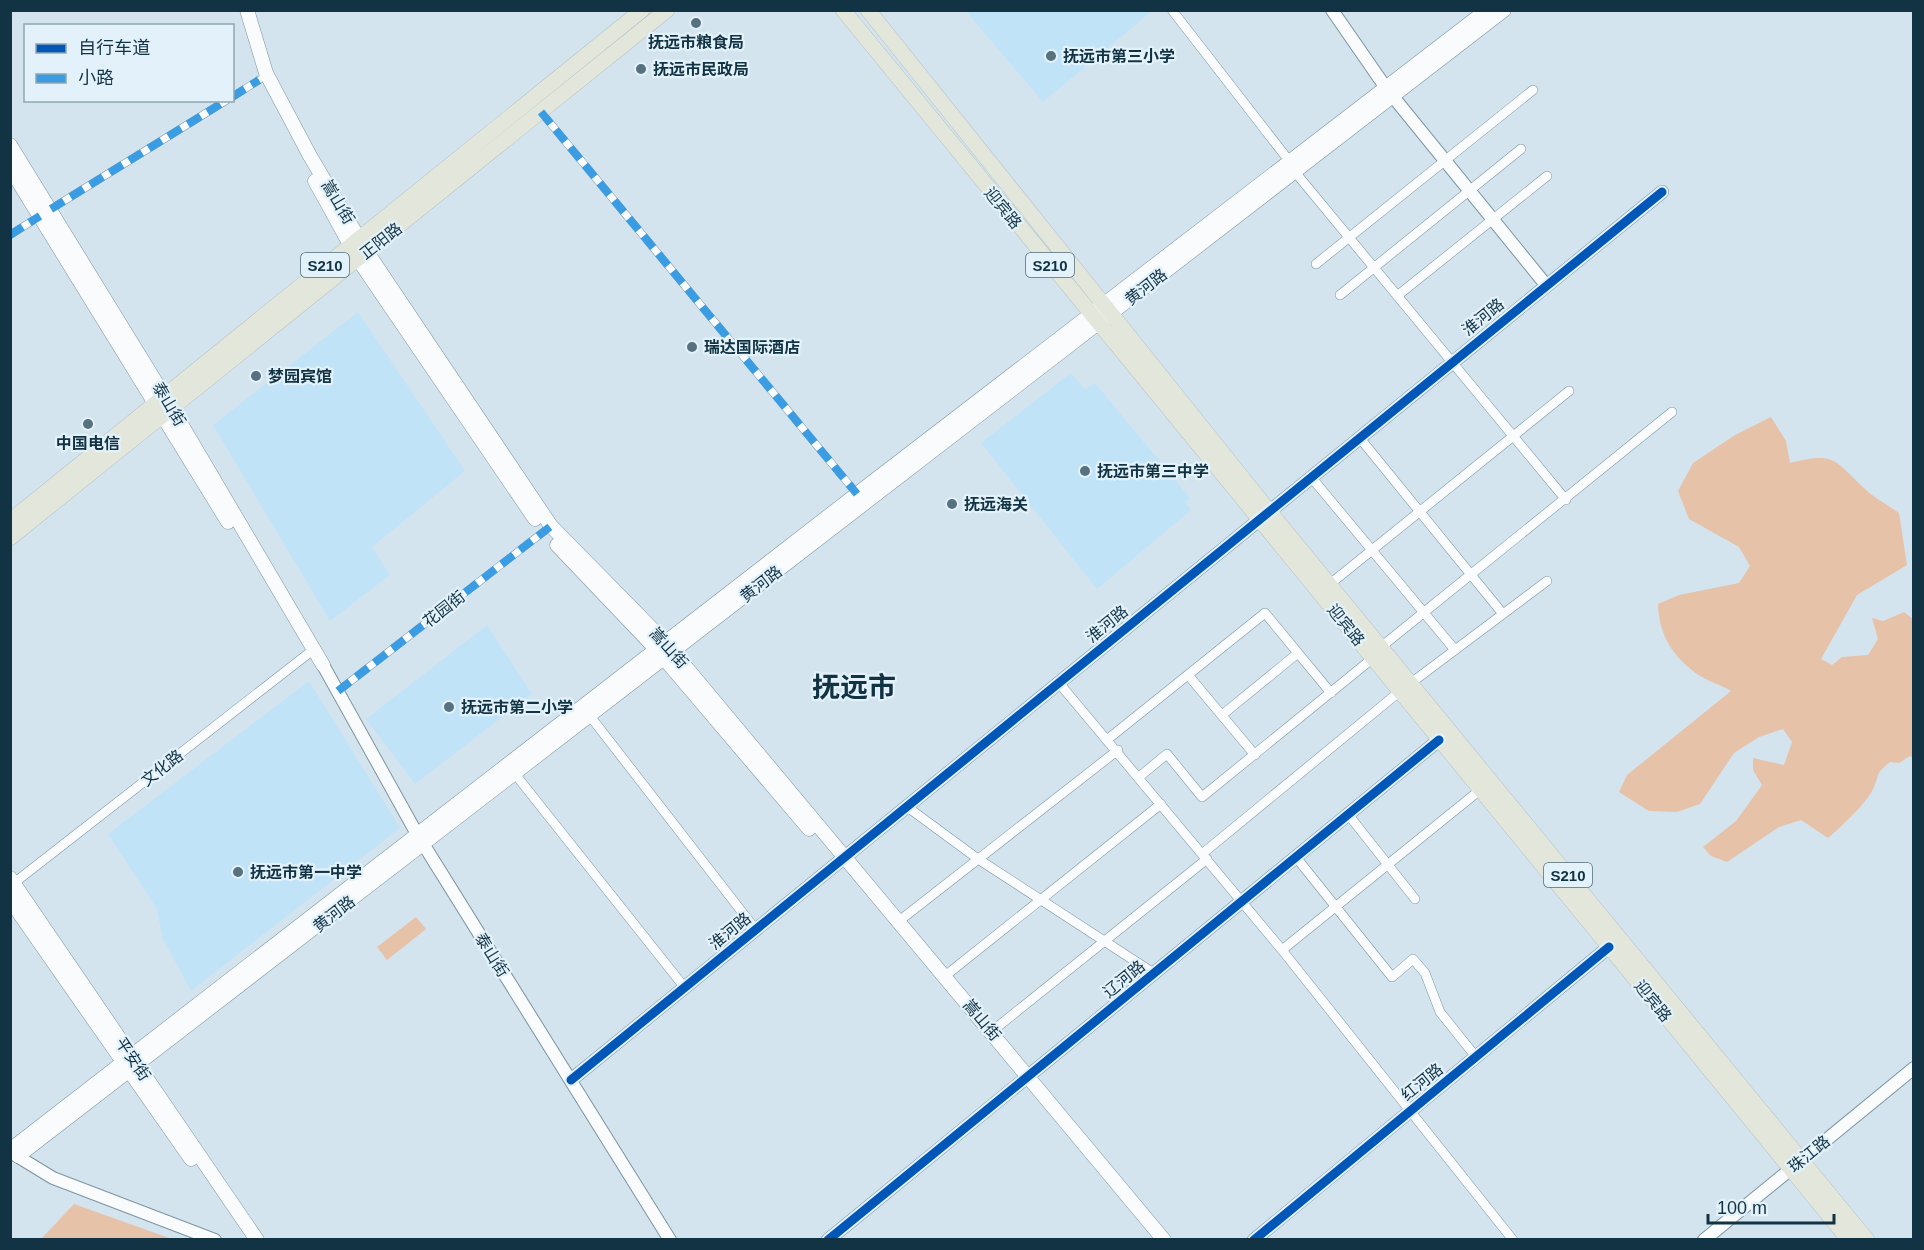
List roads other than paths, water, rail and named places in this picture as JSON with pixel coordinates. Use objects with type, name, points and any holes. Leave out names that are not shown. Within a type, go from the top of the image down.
[{"type":"main road","name":"嵩山街","points":[[237,10],[259,81],[363,255],[547,529],[665,650],[1025,1080],[1153,1239]]},
{"type":"main road","name":"嵩山街","points":[[247,10],[266,73],[355,241]]},
{"type":"main road","name":"正阳路","points":[[10,538],[355,241],[642,10]]},
{"type":"main road","name":"正阳路","points":[[10,521],[363,255],[667,10]]},
{"type":"main road","name":"迎宾路","points":[[843,10],[1094,320],[1264,515],[1796,1164],[1849,1239]]},
{"type":"main road","name":"迎宾路","points":[[868,10],[1107,310],[1264,515],[1330,584],[1377,653]]},
{"type":"main road","name":"黄河路","points":[[13,1153],[1389,92],[1487,10]]},
{"type":"main road","name":"黄河路","points":[[1389,92],[1504,10]]},
{"type":"main road","name":"泰山街","points":[[10,145],[45,213],[323,665]]},
{"type":"main road","name":"泰山街","points":[[10,168],[45,213]]},
{"type":"main road","name":"黄河路","points":[[420,839],[515,774],[590,716],[665,650],[857,494],[1094,320]]},
{"type":"main road","name":"泰山街","points":[[163,405],[309,653],[323,665]]},
{"type":"main road","name":"迎宾路","points":[[1405,688],[1439,740],[1609,947],[1796,1164],[1868,1239]]},
{"type":"main road","name":"嵩山街","points":[[842,860],[899,921],[991,1032],[1025,1080],[1164,1239]]},
{"type":"main road","name":"平安街","points":[[12,880],[130,1064],[247,1239]]},
{"type":"main road","name":"平安街","points":[[10,900],[257,1239]]},
{"type":"street","points":[[1172,10],[1348,237],[1566,500]]},
{"type":"street","points":[[1332,10],[1389,92],[1546,285]]},
{"type":"street","points":[[234,96],[259,81]]},
{"type":"street","points":[[1316,264],[1533,90]]},
{"type":"street","points":[[10,235],[224,102]]},
{"type":"street","points":[[542,112],[857,494]]},
{"type":"street","points":[[1340,295],[1521,149]]},
{"type":"street","points":[[1397,296],[1546,176]]},
{"type":"street","name":"淮河路","points":[[571,1080],[1662,192]]},
{"type":"street","points":[[1330,584],[1569,391]]},
{"type":"street","points":[[1139,777],[1167,754],[1202,797],[1672,412]]},
{"type":"street","points":[[1359,437],[1503,614]]},
{"type":"street","points":[[1311,477],[1455,650]]},
{"type":"street","name":"花园街","points":[[338,691],[547,529]]},
{"type":"street","points":[[991,1032],[1103,942],[1405,688],[1547,581]]},
{"type":"street","points":[[1108,739],[1265,613],[1330,693]]},
{"type":"street","name":"文化路","points":[[12,880],[309,653]]},
{"type":"street","points":[[1222,715],[1298,653]]},
{"type":"street","name":"泰山街","points":[[323,665],[420,839],[670,1239]]},
{"type":"street","points":[[1188,675],[1255,755]]},
{"type":"street","points":[[1059,683],[1118,750],[1282,950],[1513,1239]]},
{"type":"street","points":[[590,716],[756,930]]},
{"type":"street","name":"辽河路","points":[[828,1239],[1439,740]]},
{"type":"street","points":[[899,921],[1118,750]]},
{"type":"street","points":[[515,774],[685,988]]},
{"type":"street","points":[[1282,950],[1480,790]]},
{"type":"street","points":[[945,976],[1161,804]]},
{"type":"street","points":[[906,807],[1039,900],[1155,974]]},
{"type":"street","points":[[1347,813],[1415,898]]},
{"type":"street","points":[[1295,856],[1392,977],[1413,959],[1425,973],[1440,1012],[1476,1057]]},
{"type":"street","name":"红河路","points":[[1254,1239],[1609,947]]},
{"type":"street","name":"珠江路","points":[[1704,1239],[1914,1068]]},
{"type":"street","points":[[13,1153],[53,1178],[215,1239]]},
{"type":"place","name":"抚远市粮食局","points":[[696,23]]},
{"type":"place","name":"抚远市第三小学","points":[[1051,56]]},
{"type":"place","name":"抚远市民政局","points":[[641,69]]},
{"type":"place","name":"瑞达国际酒店","points":[[692,347]]},
{"type":"place","name":"梦园宾馆","points":[[256,376]]},
{"type":"place","name":"中国电信","points":[[88,424]]},
{"type":"place","name":"抚远市第三中学","points":[[1085,471]]},
{"type":"place","name":"抚远海关","points":[[952,504]]},
{"type":"place","name":"抚远市第二小学","points":[[449,707]]},
{"type":"place","name":"抚远市第一中学","points":[[238,872]]},
{"type":"district","name":"抚远市","points":[[854,687]]}]
